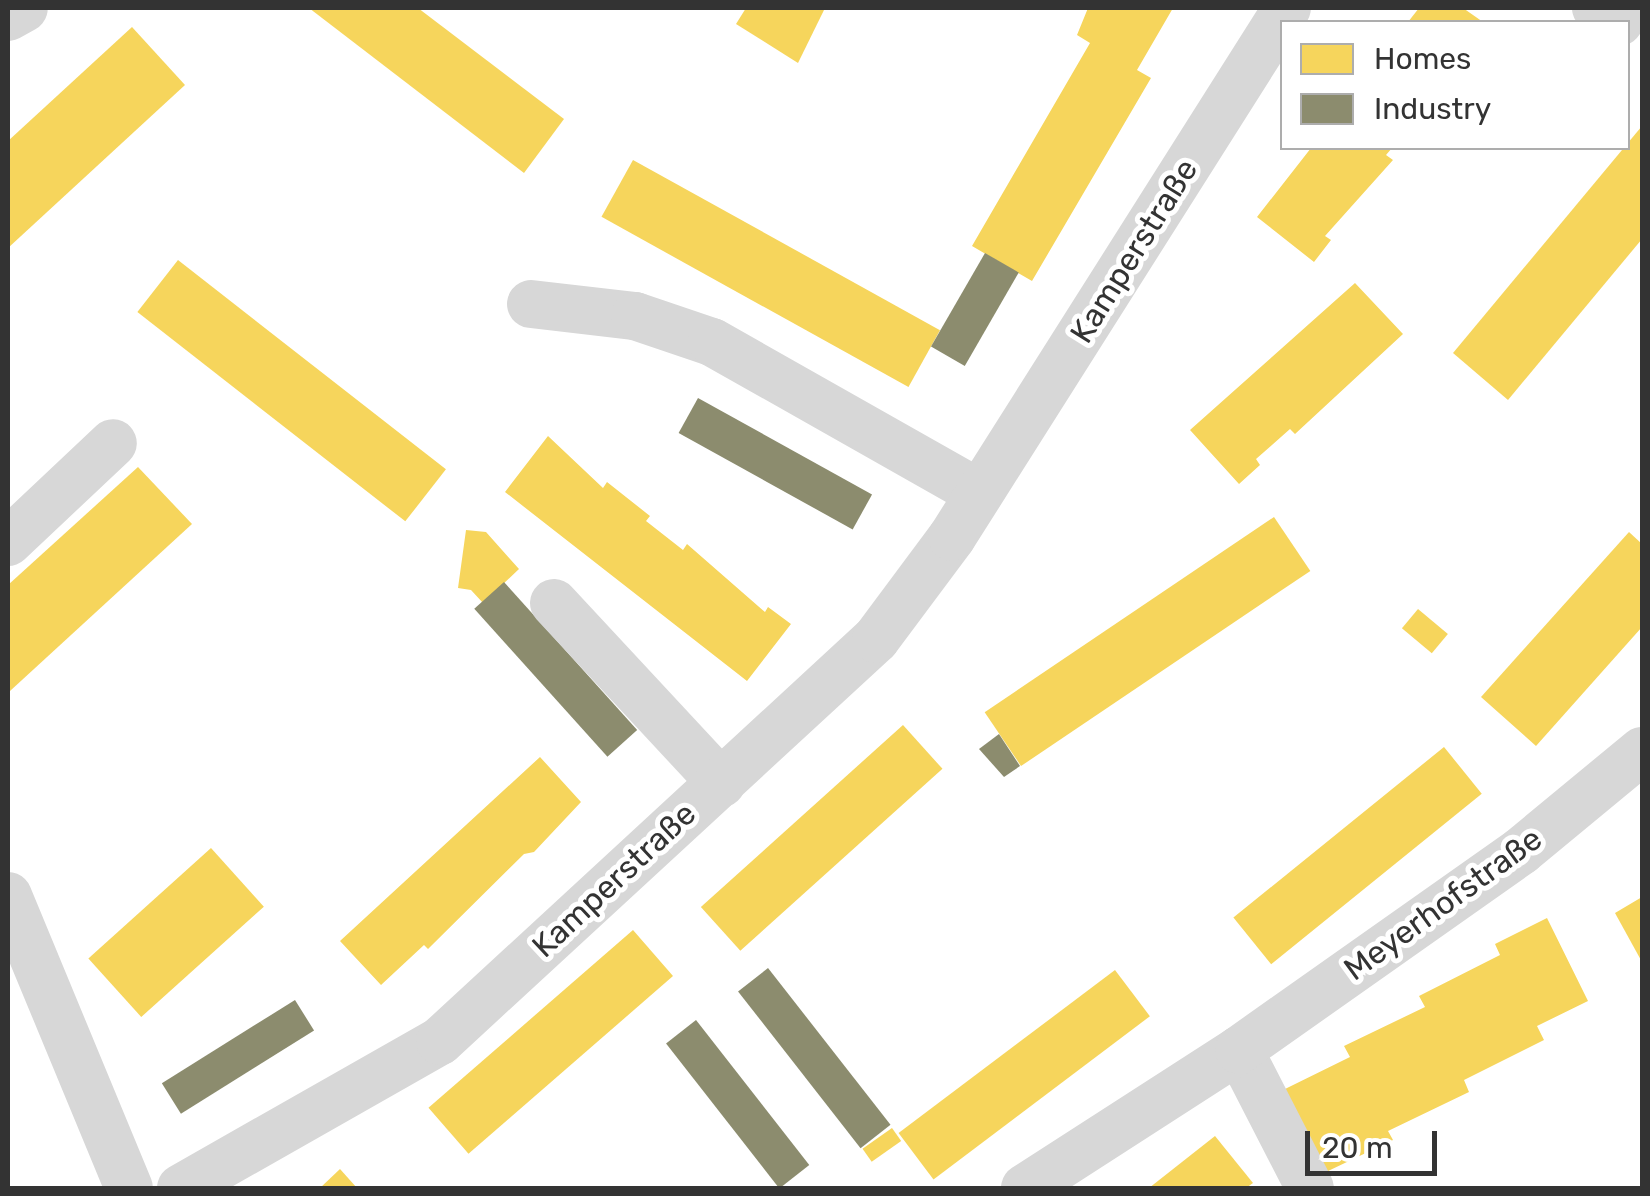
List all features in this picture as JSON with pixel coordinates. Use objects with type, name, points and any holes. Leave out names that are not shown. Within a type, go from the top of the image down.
[{"type":"street","points":[[8,17],[24,8]]},
{"type":"street","name":"Kamperstraße","points":[[181,1188],[440,1041],[876,639],[914,594],[1287,8]]},
{"type":"street","points":[[531,304],[635,316],[712,342],[979,493]]},
{"type":"street","points":[[8,542],[112,443]]},
{"type":"street","points":[[554,602],[721,783]]},
{"type":"street","name":"Meyerhofstraße","points":[[1025,1188],[1239,1050],[1521,851],[1642,752]]},
{"type":"street","points":[[8,896],[128,1188]]},
{"type":"street","points":[[1239,1050],[1310,1188]]},
{"type":"building: Homes","points":[[309,8],[418,8],[564,119],[524,173]]},
{"type":"building: Homes","points":[[746,8],[825,8],[798,63],[736,24]]},
{"type":"building: Homes","points":[[1088,8],[1173,8],[1137,70],[1151,78],[1032,281],[972,246],[1090,43],[1077,35]]},
{"type":"building: Homes","points":[[1419,8],[1463,8],[1480,20],[1410,20]]},
{"type":"building: Homes","points":[[132,27],[185,85],[8,248],[8,141]]},
{"type":"building: Homes","points":[[1642,126],[1642,239],[1508,400],[1453,353],[1622,150],[1630,150],[1630,140]]},
{"type":"building: Homes","points":[[1309,150],[1390,150],[1386,155],[1393,160],[1325,236],[1331,240],[1314,262],[1257,217]]},
{"type":"building: Homes","points":[[633,160],[940,330],[908,387],[601,217]]},
{"type":"building: Homes","points":[[178,260],[446,469],[405,521],[137,312]]},
{"type":"building: Homes","points":[[1355,283],[1403,334],[1295,434],[1290,429],[1256,459],[1260,465],[1239,484],[1190,430]]},
{"type":"building: Homes","points":[[548,436],[603,488],[607,482],[650,516],[646,521],[683,550],[687,544],[765,612],[768,607],[791,624],[747,681],[505,492]]},
{"type":"building: Homes","points":[[138,467],[192,524],[10,691],[8,585]]},
{"type":"building: Homes","points":[[1274,517],[1310,571],[1021,766],[985,712]]},
{"type":"building: Homes","points":[[466,530],[486,532],[519,569],[483,603],[471,590],[458,588]]},
{"type":"building: Homes","points":[[1629,532],[1642,544],[1642,627],[1536,746],[1481,697]]},
{"type":"building: Homes","points":[[1418,609],[1448,634],[1432,653],[1402,628]]},
{"type":"building: Homes","points":[[903,725],[942,769],[740,951],[701,907]]},
{"type":"building: Homes","points":[[1444,747],[1482,794],[1271,964],[1233,918]]},
{"type":"building: Homes","points":[[540,757],[581,802],[534,852],[524,854],[428,949],[424,945],[381,985],[340,941]]},
{"type":"building: Homes","points":[[211,848],[264,907],[141,1017],[88,958]]},
{"type":"building: Homes","points":[[1642,897],[1642,962],[1615,913]]},
{"type":"building: Homes","points":[[1547,918],[1588,1001],[1537,1026],[1544,1040],[1464,1080],[1469,1092],[1388,1131],[1393,1140],[1326,1172],[1285,1089],[1350,1057],[1344,1046],[1425,1007],[1419,996],[1500,955],[1495,944]]},
{"type":"building: Homes","points":[[633,930],[673,976],[468,1154],[428,1108]]},
{"type":"building: Homes","points":[[1115,970],[1150,1016],[933,1179],[899,1133]]},
{"type":"building: Homes","points":[[892,1128],[901,1141],[872,1162],[863,1149]]},
{"type":"building: Homes","points":[[1215,1136],[1253,1183],[1246,1188],[1149,1188]]},
{"type":"building: Homes","points":[[340,1169],[357,1188],[320,1188]]},
{"type":"building: Industry","points":[[985,253],[1019,272],[965,366],[931,347]]},
{"type":"building: Industry","points":[[698,398],[872,494],[853,529],[679,433]]},
{"type":"building: Industry","points":[[504,582],[637,730],[607,757],[474,609]]},
{"type":"building: Industry","points":[[999,734],[1020,766],[1004,777],[979,749]]},
{"type":"building: Industry","points":[[768,968],[891,1125],[861,1148],[738,991]]},
{"type":"building: Industry","points":[[295,1000],[314,1031],[181,1114],[162,1083]]},
{"type":"building: Industry","points":[[696,1020],[809,1165],[779,1188],[666,1043]]}]
